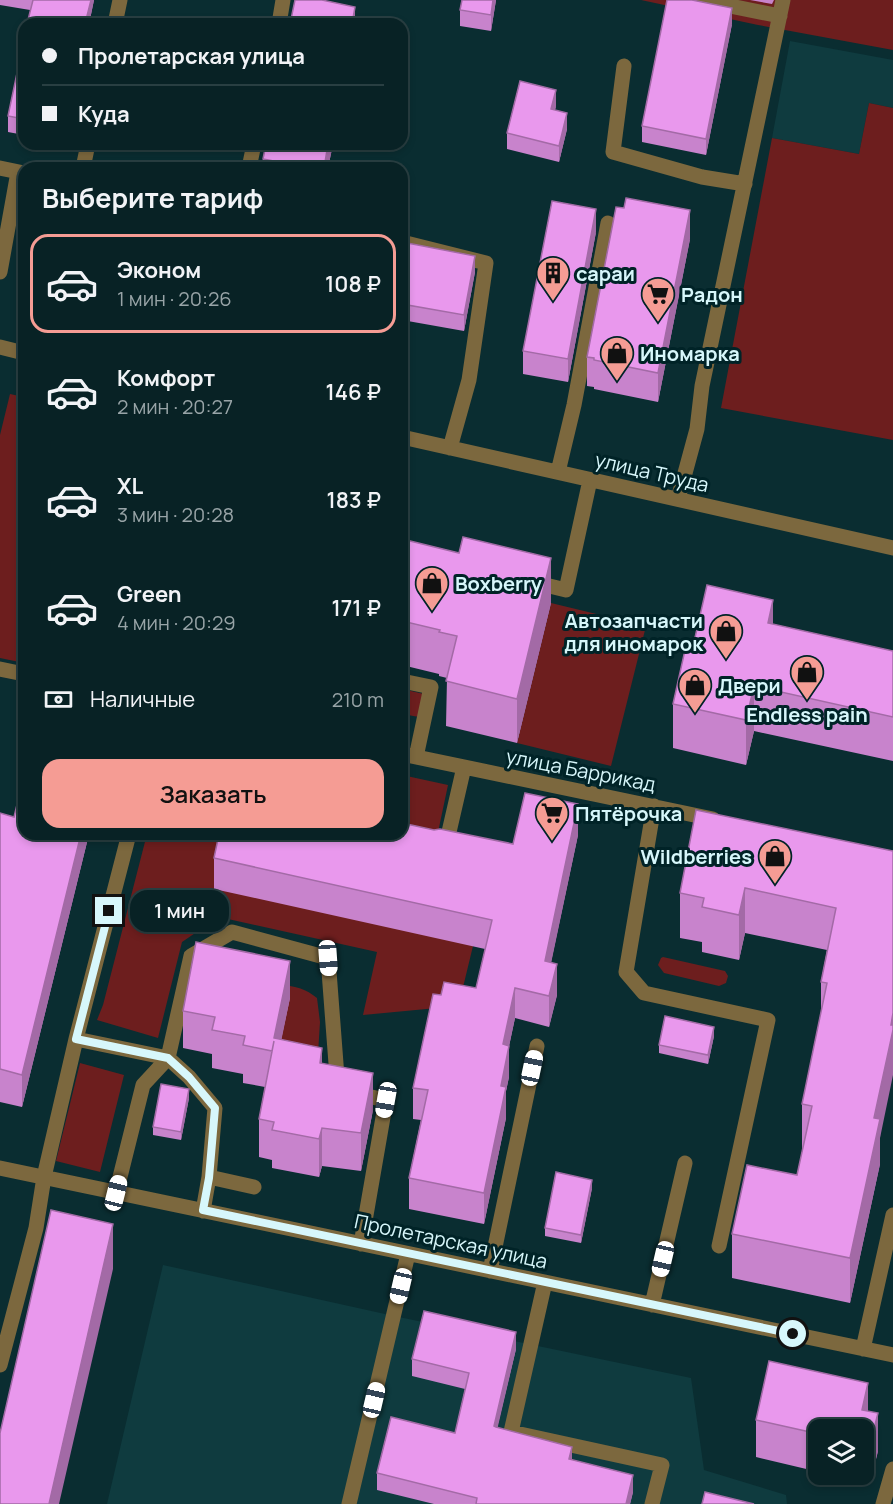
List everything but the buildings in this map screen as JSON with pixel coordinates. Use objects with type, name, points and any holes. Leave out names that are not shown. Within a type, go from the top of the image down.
[{"type":"street","points":[[116,18],[120,0]]},
{"type":"street","points":[[280,18],[283,0]]},
{"type":"street","points":[[700,0],[780,16]]},
{"type":"street","points":[[678,500],[697,429],[702,386],[783,0]]},
{"type":"street","points":[[624,66],[613,152],[702,177],[745,184]]},
{"type":"street","points":[[0,168],[18,171]]},
{"type":"street","points":[[0,272],[18,186]]},
{"type":"street","points":[[558,472],[574,405],[608,223]]},
{"type":"street","points":[[408,244],[486,263],[469,380],[450,448]]},
{"type":"street","points":[[0,347],[18,352]]},
{"type":"street","name":"улица Труда","points":[[408,438],[893,548]]},
{"type":"street","points":[[519,579],[566,590],[590,480]]},
{"type":"street","points":[[0,669],[18,673]]},
{"type":"street","points":[[408,682],[431,687],[409,755]]},
{"type":"street","name":"улица Баррикад","points":[[409,755],[733,823]]},
{"type":"street","points":[[425,849],[436,851],[446,845],[464,767]]},
{"type":"street","points":[[654,806],[626,972],[644,993],[768,1020],[719,1246]]},
{"type":"street","points":[[0,1365],[36,1228],[44,1178],[76,1039],[127,840]]},
{"type":"street","points":[[116,1193],[143,1084],[168,1058],[191,956],[232,932],[328,958],[338,1090],[386,1100],[361,1244]]},
{"type":"street","points":[[76,1039],[168,1058],[189,1077],[215,1108],[209,1178],[203,1210]]},
{"type":"street","points":[[490,1271],[537,1046]]},
{"type":"street","points":[[652,1305],[685,1163]]},
{"type":"street","name":"Пролетарская улица","points":[[0,1168],[893,1355]]},
{"type":"street","points":[[209,1178],[254,1187]]},
{"type":"street","points":[[863,1349],[893,1215]]},
{"type":"street","points":[[349,1504],[408,1254]]},
{"type":"street","points":[[545,1282],[511,1432],[662,1465],[652,1504]]},
{"type":"street","points":[[884,1504],[893,1469]]},
{"type":"shaded area","points":[[641,0],[893,0],[893,50],[758,25]]},
{"type":"shaded area","points":[[790,41],[893,60],[893,108],[869,103],[859,154],[772,138]]},
{"type":"shaded area","points":[[869,103],[893,108],[893,440],[721,408],[772,138],[859,154]]},
{"type":"shaded area","points":[[10,394],[18,396],[18,662],[0,658],[0,435]]},
{"type":"shaded area","points":[[551,603],[646,626],[611,766],[517,743]]},
{"type":"shaded area","points":[[408,690],[424,694],[419,717],[408,715]]},
{"type":"shaded area","points":[[408,776],[448,785],[437,837],[408,830]]},
{"type":"shaded area","points":[[145,840],[239,840],[473,946],[457,1012],[437,1008],[363,1015],[377,952],[219,917],[182,942],[158,1038],[97,1020],[103,1005]]},
{"type":"shaded area","points":[[663,957],[725,971],[728,976],[726,983],[719,986],[664,973],[658,965]]},
{"type":"shaded area","points":[[281,985],[300,988],[317,998],[320,1022],[318,1054],[274,1076]]},
{"type":"shaded area","points":[[80,1063],[124,1075],[100,1172],[56,1161]]},
{"type":"shaded area","points":[[163,1265],[691,1378],[704,1470],[786,1495],[787,1504],[107,1504]]},
{"type":"place","name":"сараи","points":[[553,302]]},
{"type":"place","name":"Радон","points":[[658,323]]},
{"type":"place","name":"Иномарка","points":[[617,382]]},
{"type":"place","name":"Boxberry","points":[[432,612]]},
{"type":"place","name":"Автозапчасти для иномарок","points":[[726,660]]},
{"type":"place","name":"Endless pain","points":[[807,701]]},
{"type":"place","name":"Двери","points":[[695,714]]},
{"type":"place","name":"Пятёрочка","points":[[552,842]]},
{"type":"place","name":"Wildberries","points":[[775,885]]},
{"type":"route","points":[[109,911],[76,1039],[168,1058],[189,1077],[215,1108],[209,1178],[203,1210],[793,1334]]}]
